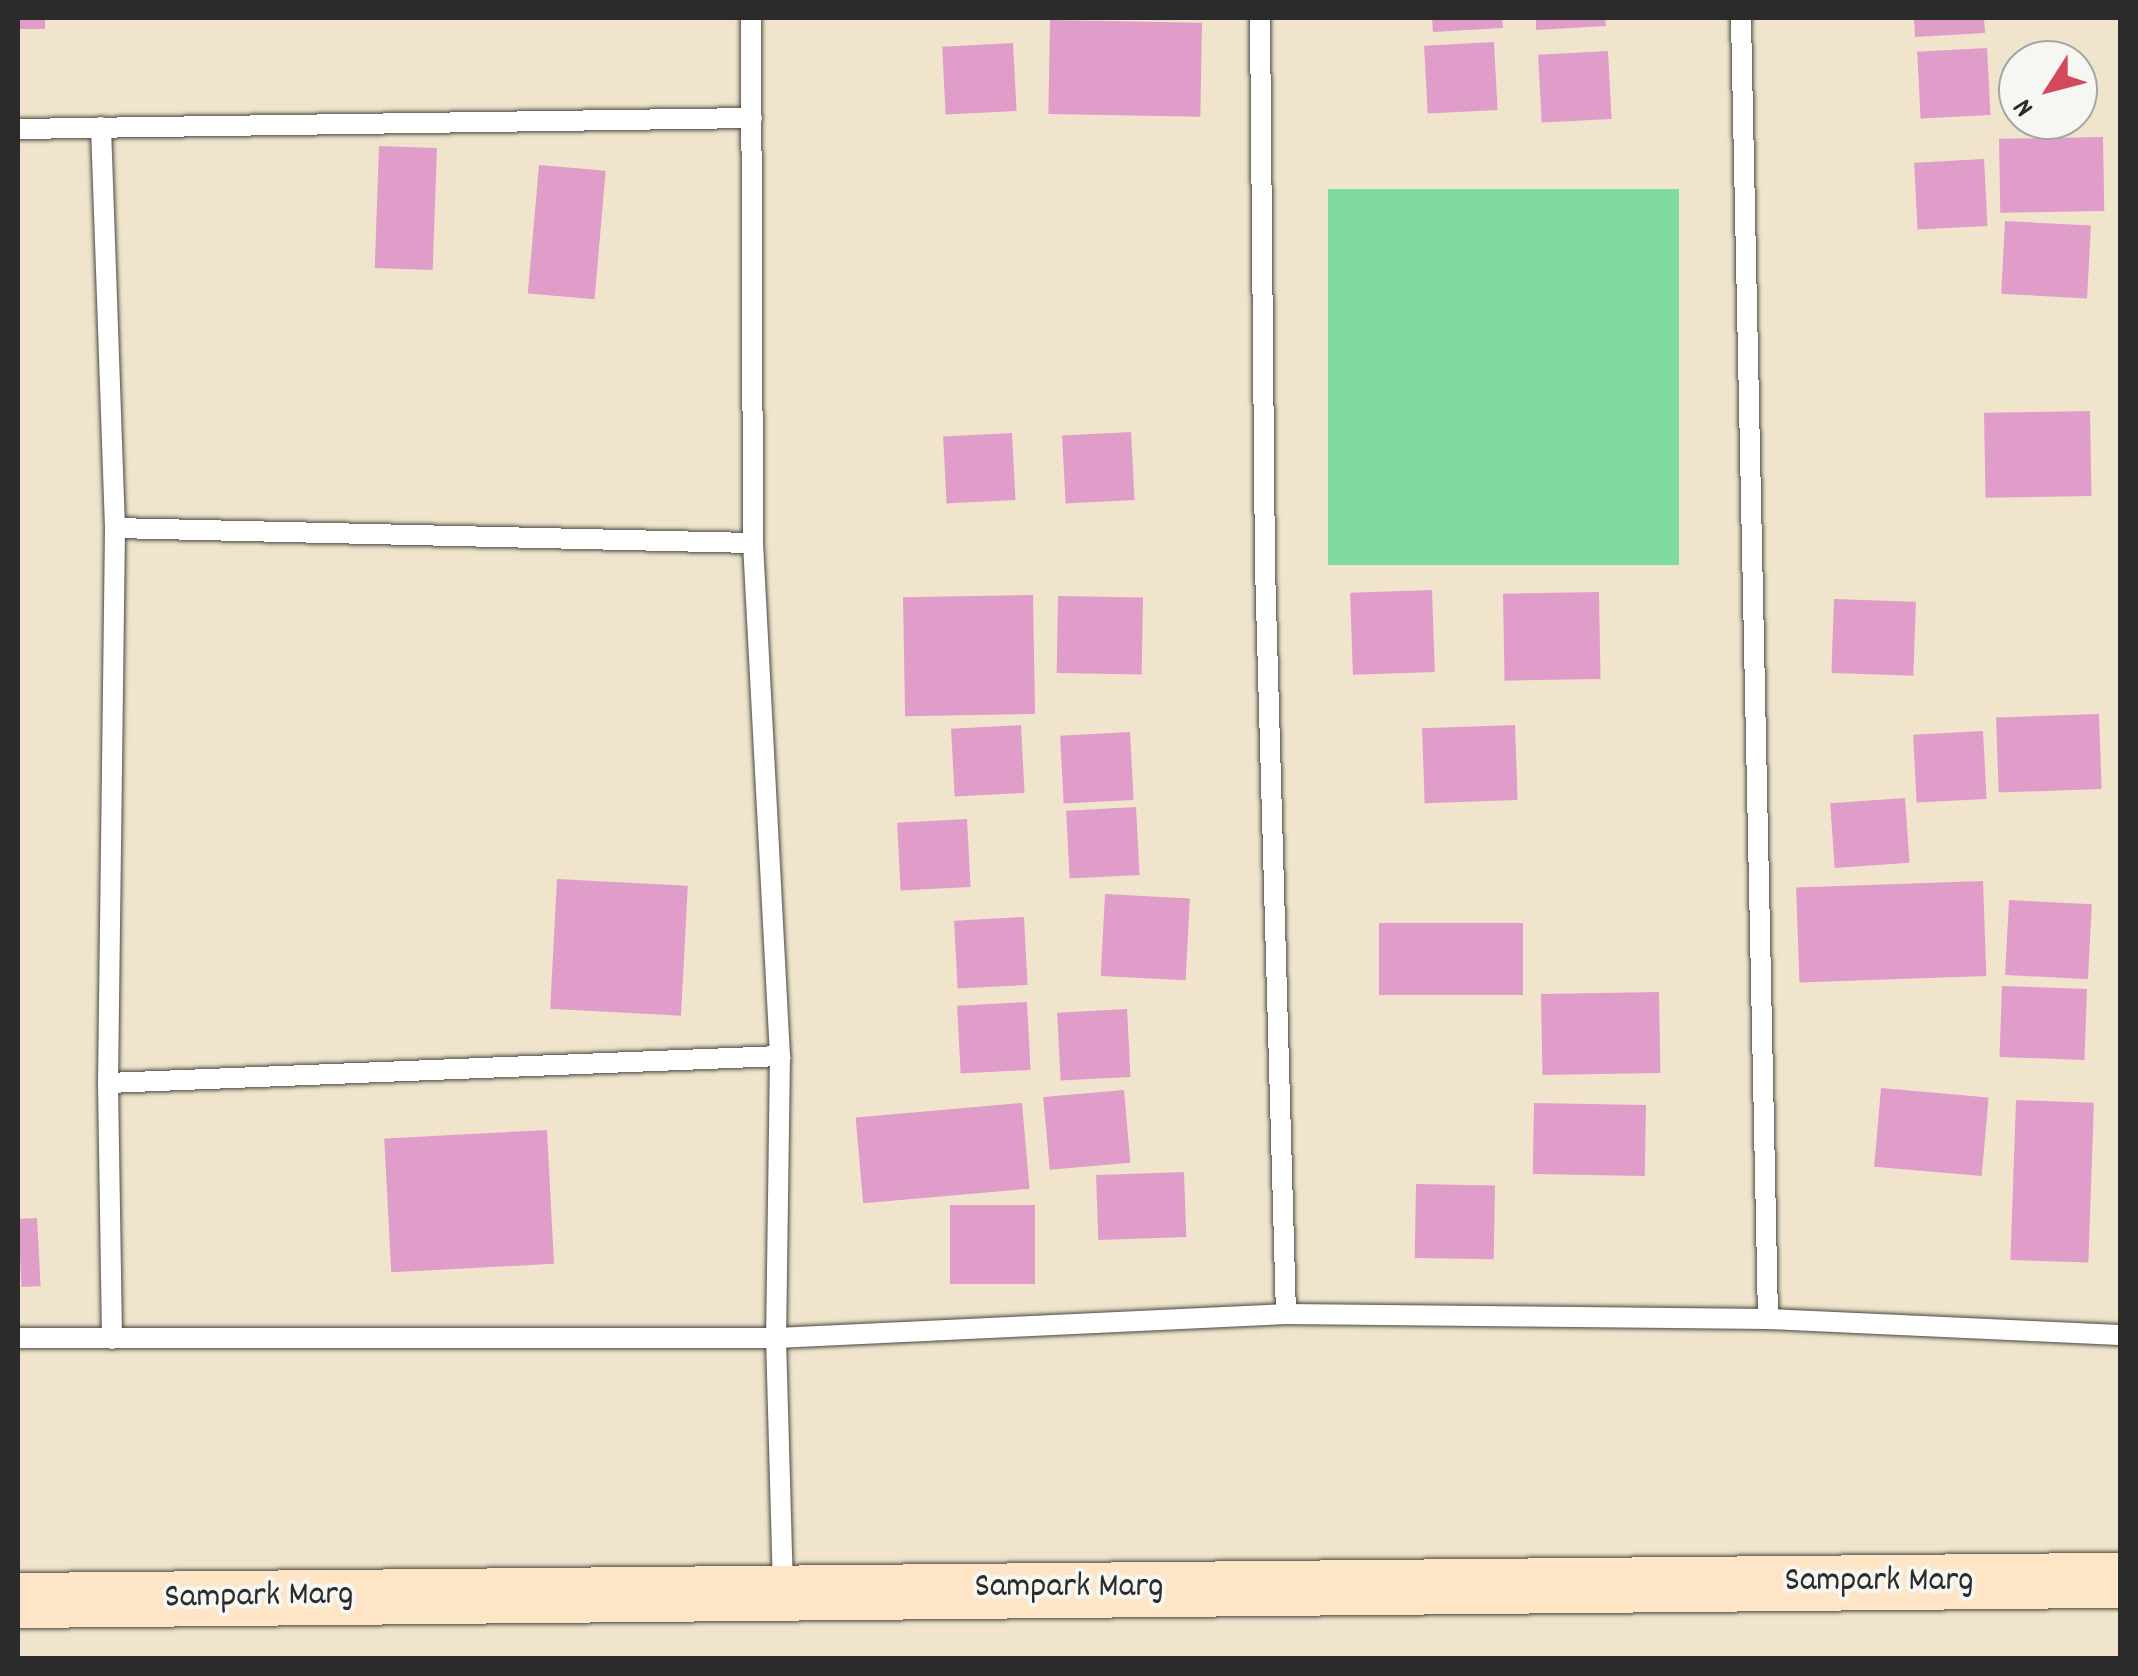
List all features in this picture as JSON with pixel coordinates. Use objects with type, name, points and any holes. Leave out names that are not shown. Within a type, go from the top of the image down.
[{"type":"street","name":"Sampark Marg","points":[[18,1600],[2120,1580]]},
{"type":"lane","points":[[751,18],[753,543],[780,1056],[776,1338],[783,1590]]},
{"type":"lane","points":[[1260,18],[1265,567],[1286,1314]]},
{"type":"lane","points":[[1740,18],[1768,1319]]},
{"type":"lane","points":[[18,129],[752,118]]},
{"type":"lane","points":[[101,127],[115,528],[108,1083],[112,1338]]},
{"type":"lane","points":[[115,528],[753,543]]},
{"type":"lane","points":[[108,1083],[780,1056]]},
{"type":"lane","points":[[18,1338],[776,1338],[1286,1314],[1768,1319],[2120,1336]]},
{"type":"green space","points":[[1328,189],[1679,189],[1679,565],[1328,565]]},
{"type":"building","points":[[18,18],[45,18],[45,29],[18,29]]},
{"type":"building","points":[[1432,18],[1502,18],[1503,28],[1433,32]]},
{"type":"building","points":[[1536,18],[1605,18],[1606,26],[1536,30]]},
{"type":"building","points":[[1914,18],[1984,18],[1985,33],[1915,37]]},
{"type":"building","points":[[1050,20],[1202,23],[1200,117],[1048,114]]},
{"type":"building","points":[[1494,42],[1498,110],[1428,114],[1424,46]]},
{"type":"building","points":[[1013,43],[1017,111],[946,115],[942,47]]},
{"type":"building","points":[[1987,48],[1991,115],[1921,119],[1917,52]]},
{"type":"building","points":[[1608,51],[1612,119],[1542,123],[1538,55]]},
{"type":"building","points":[[2103,137],[2104,211],[2000,213],[1999,140]]},
{"type":"building","points":[[379,146],[437,148],[433,270],[375,268]]},
{"type":"building","points":[[1984,159],[1988,226],[1918,230],[1914,163]]},
{"type":"building","points":[[539,165],[606,171],[595,299],[528,294]]},
{"type":"building","points":[[2005,221],[2091,226],[2087,298],[2001,294]]},
{"type":"building","points":[[2090,411],[2091,496],[1985,498],[1984,413]]},
{"type":"building","points":[[1131,432],[1135,500],[1066,504],[1062,436]]},
{"type":"building","points":[[1012,433],[1016,500],[947,504],[943,437]]},
{"type":"building","points":[[1432,590],[1435,672],[1353,675],[1350,593]]},
{"type":"building","points":[[1599,592],[1601,679],[1505,681],[1503,594]]},
{"type":"building","points":[[1033,595],[1035,714],[905,716],[903,597]]},
{"type":"building","points":[[1058,596],[1143,597],[1142,674],[1057,673]]},
{"type":"building","points":[[1834,599],[1916,602],[1913,676],[1831,673]]},
{"type":"building","points":[[2099,714],[2102,789],[1999,793],[1996,718]]},
{"type":"building","points":[[1021,725],[1025,793],[955,797],[951,729]]},
{"type":"building","points":[[1515,725],[1518,800],[1425,803],[1422,728]]},
{"type":"building","points":[[1983,731],[1987,799],[1917,803],[1913,735]]},
{"type":"building","points":[[1130,732],[1134,800],[1064,804],[1060,736]]},
{"type":"building","points":[[1905,798],[1910,863],[1835,868],[1830,803]]},
{"type":"building","points":[[1136,807],[1140,875],[1070,879],[1066,811]]},
{"type":"building","points":[[967,819],[971,887],[901,891],[897,823]]},
{"type":"building","points":[[557,879],[688,886],[681,1016],[550,1009]]},
{"type":"building","points":[[1983,881],[1986,976],[1799,982],[1796,888]]},
{"type":"building","points":[[1105,894],[1190,898],[1186,980],[1101,976]]},
{"type":"building","points":[[2009,900],[2092,904],[2088,979],[2005,975]]},
{"type":"building","points":[[1024,917],[1028,985],[958,989],[954,921]]},
{"type":"building","points":[[1379,923],[1523,923],[1523,995],[1379,995]]},
{"type":"building","points":[[2002,986],[2087,989],[2084,1060],[2000,1057]]},
{"type":"building","points":[[1659,992],[1660,1073],[1542,1075],[1541,994]]},
{"type":"building","points":[[1027,1002],[1031,1070],[961,1074],[957,1006]]},
{"type":"building","points":[[1127,1009],[1131,1077],[1061,1081],[1057,1013]]},
{"type":"building","points":[[1881,1088],[1989,1097],[1982,1176],[1874,1167]]},
{"type":"building","points":[[1124,1090],[1130,1163],[1050,1170],[1043,1097]]},
{"type":"building","points":[[2016,1100],[2094,1103],[2088,1263],[2010,1260]]},
{"type":"building","points":[[1022,1103],[1029,1189],[863,1203],[856,1118]]},
{"type":"building","points":[[1534,1103],[1646,1105],[1645,1176],[1533,1174]]},
{"type":"building","points":[[547,1130],[554,1264],[391,1272],[384,1139]]},
{"type":"building","points":[[1184,1172],[1186,1237],[1098,1240],[1096,1175]]},
{"type":"building","points":[[1416,1184],[1495,1185],[1494,1259],[1415,1258]]},
{"type":"building","points":[[950,1205],[1035,1205],[1035,1284],[950,1284]]},
{"type":"building","points":[[37,1218],[41,1286],[22,1287],[18,1219]]}]
